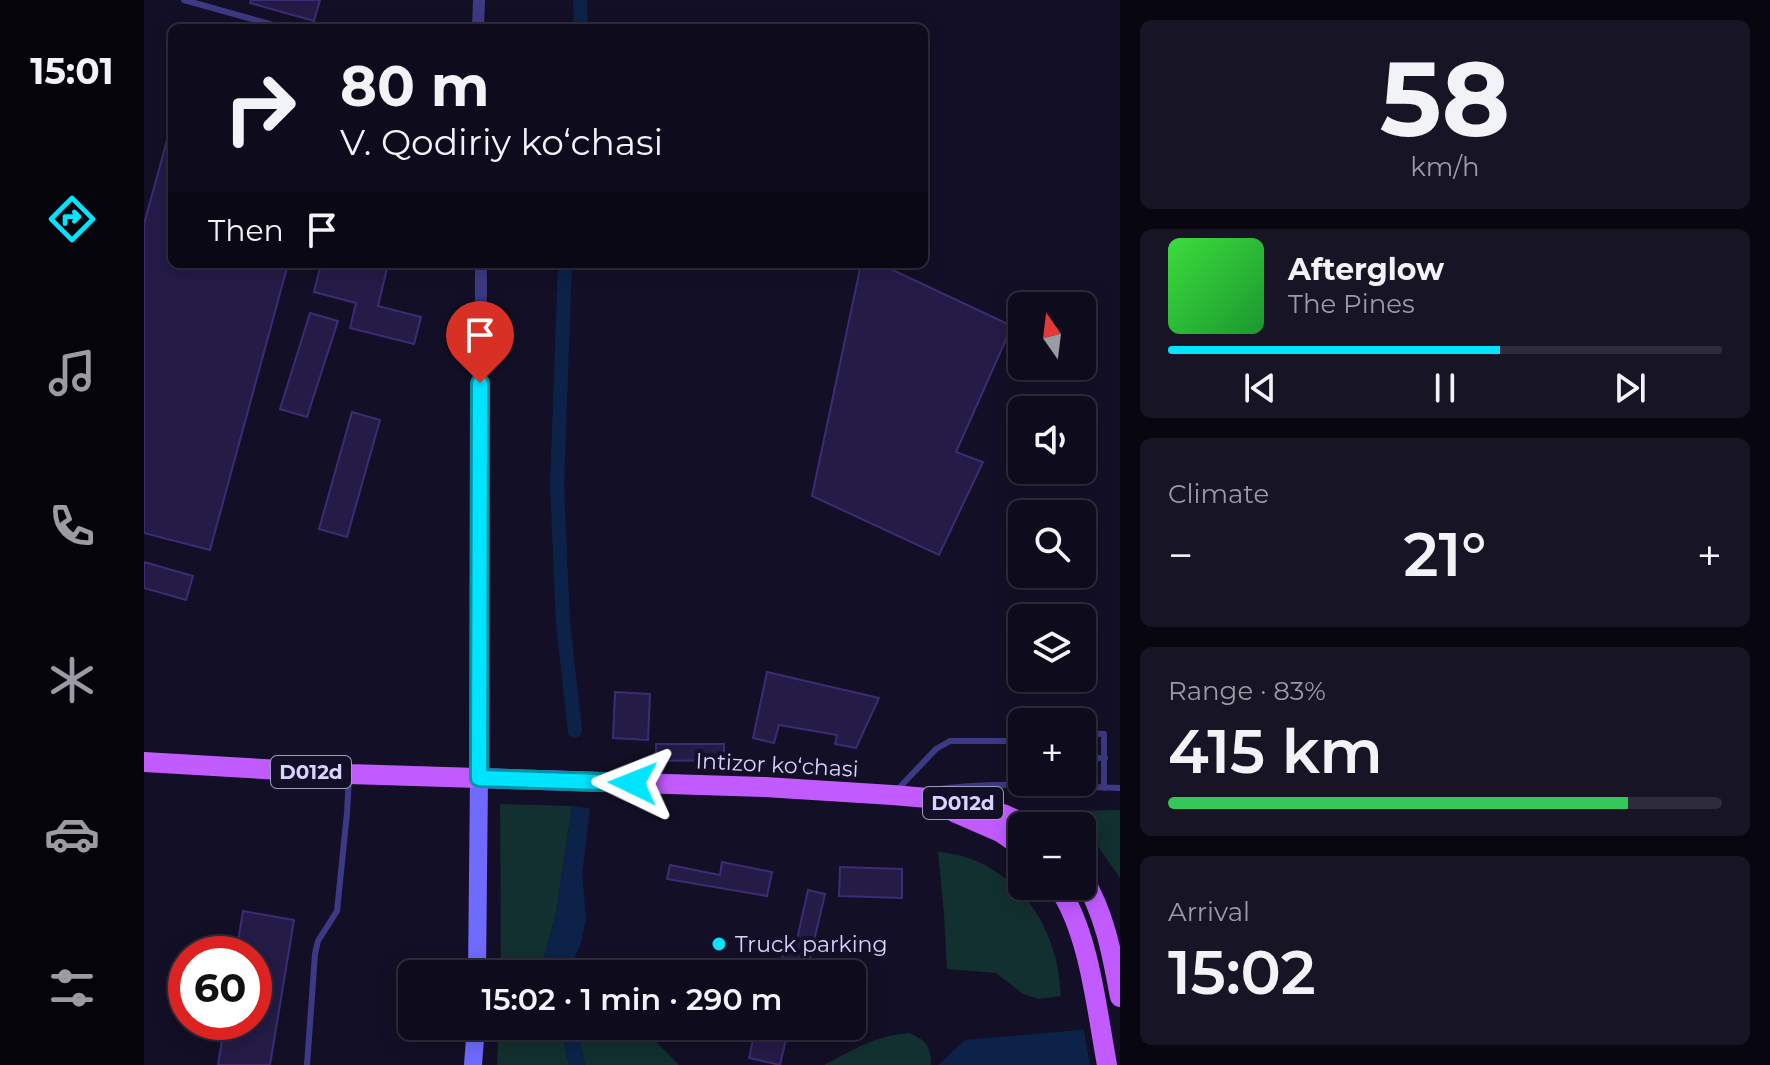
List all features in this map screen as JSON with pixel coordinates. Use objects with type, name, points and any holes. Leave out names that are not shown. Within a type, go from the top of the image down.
[{"type":"main road","name":"Intizor ko‘chasi","points":[[144,762],[349,774],[765,787],[892,795]]},
{"type":"main road","name":"D012d","points":[[892,795],[940,799],[1008,816]]},
{"type":"main road","name":"D012d","points":[[892,795],[971,818],[1008,837]]},
{"type":"main road","points":[[1067,900],[1079,926],[1107,1065]]},
{"type":"main road","points":[[1096,900],[1104,922],[1119,992]]},
{"type":"street","points":[[478,24],[479,0]]},
{"type":"street","points":[[477,960],[481,268]]},
{"type":"street","points":[[473,1065],[475,1040]]},
{"type":"lane","points":[[184,0],[270,24]]},
{"type":"lane","points":[[1096,734],[1104,734],[1104,788]]},
{"type":"lane","points":[[892,795],[936,749],[950,741],[1008,741]]},
{"type":"lane","points":[[1096,758],[1105,758]]},
{"type":"lane","points":[[307,1065],[315,954],[318,941],[337,911],[349,774]]},
{"type":"lane","name":"Intizor ko‘chasi","points":[[892,795],[957,786],[1008,785]]},
{"type":"lane","name":"Intizor ko‘chasi","points":[[1096,787],[1120,788]]},
{"type":"green space","points":[[500,804],[572,806],[556,913],[544,960],[501,960]]},
{"type":"green space","points":[[1120,810],[1120,878],[1096,844],[1096,812],[1066,811]]},
{"type":"green space","points":[[938,852],[959,855],[996,871],[1008,881],[1008,900],[1027,900],[1038,915],[1057,964],[1061,996],[1039,999],[1023,994],[996,973],[947,969]]},
{"type":"green space","points":[[909,1033],[926,1044],[931,1065],[824,1065],[875,1040]]},
{"type":"green space","points":[[498,1040],[564,1040],[569,1065],[497,1065]]},
{"type":"green space","points":[[580,1040],[654,1040],[679,1065],[585,1065]]},
{"type":"water","points":[[572,806],[590,808],[582,875],[586,918],[581,944],[573,960],[544,960],[556,913]]},
{"type":"water","points":[[1120,1021],[1120,1065],[938,1065],[965,1040],[1080,1030]]},
{"type":"water","points":[[564,1040],[580,1040],[585,1065],[569,1065]]},
{"type":"pier","points":[[1120,1017],[1120,1065],[1090,1065],[1083,1025]]},
{"type":"building","points":[[251,0],[320,0],[314,21],[250,3]]},
{"type":"building","points":[[168,137],[168,268],[287,268],[210,550],[144,533],[144,224]]},
{"type":"building","points":[[320,268],[387,268],[378,306],[421,317],[414,344],[350,328],[356,303],[314,292]]},
{"type":"building","points":[[860,268],[889,268],[1008,324],[1008,335],[956,452],[983,462],[939,555],[812,496]]},
{"type":"building","points":[[310,313],[338,321],[307,417],[280,409]]},
{"type":"building","points":[[352,412],[380,420],[347,537],[319,529]]},
{"type":"building","points":[[144,562],[193,576],[186,600],[144,588]]},
{"type":"building","points":[[767,672],[879,698],[856,748],[835,744],[837,735],[779,725],[774,743],[753,738]]},
{"type":"building","points":[[615,692],[650,694],[648,740],[613,738]]},
{"type":"building","points":[[656,744],[724,744],[724,760],[656,761]]},
{"type":"building","points":[[722,862],[772,872],[767,896],[667,879],[670,865],[720,875]]},
{"type":"building","points":[[840,867],[902,869],[902,898],[839,896]]},
{"type":"building","points":[[808,890],[825,894],[810,958],[782,960],[784,951],[794,953]]},
{"type":"building","points":[[243,911],[294,920],[270,1065],[218,1065],[222,1040],[272,1040],[272,936],[239,936]]},
{"type":"building","points":[[753,1040],[786,1040],[780,1065],[749,1058]]},
{"type":"waterway","points":[[580,0],[581,24]]},
{"type":"waterway","points":[[565,268],[557,485],[563,623],[575,731]]},
{"type":"place","name":"Truck parking","points":[[719,944]]},
{"type":"route","points":[[480,383],[479,778],[633,783]]}]
